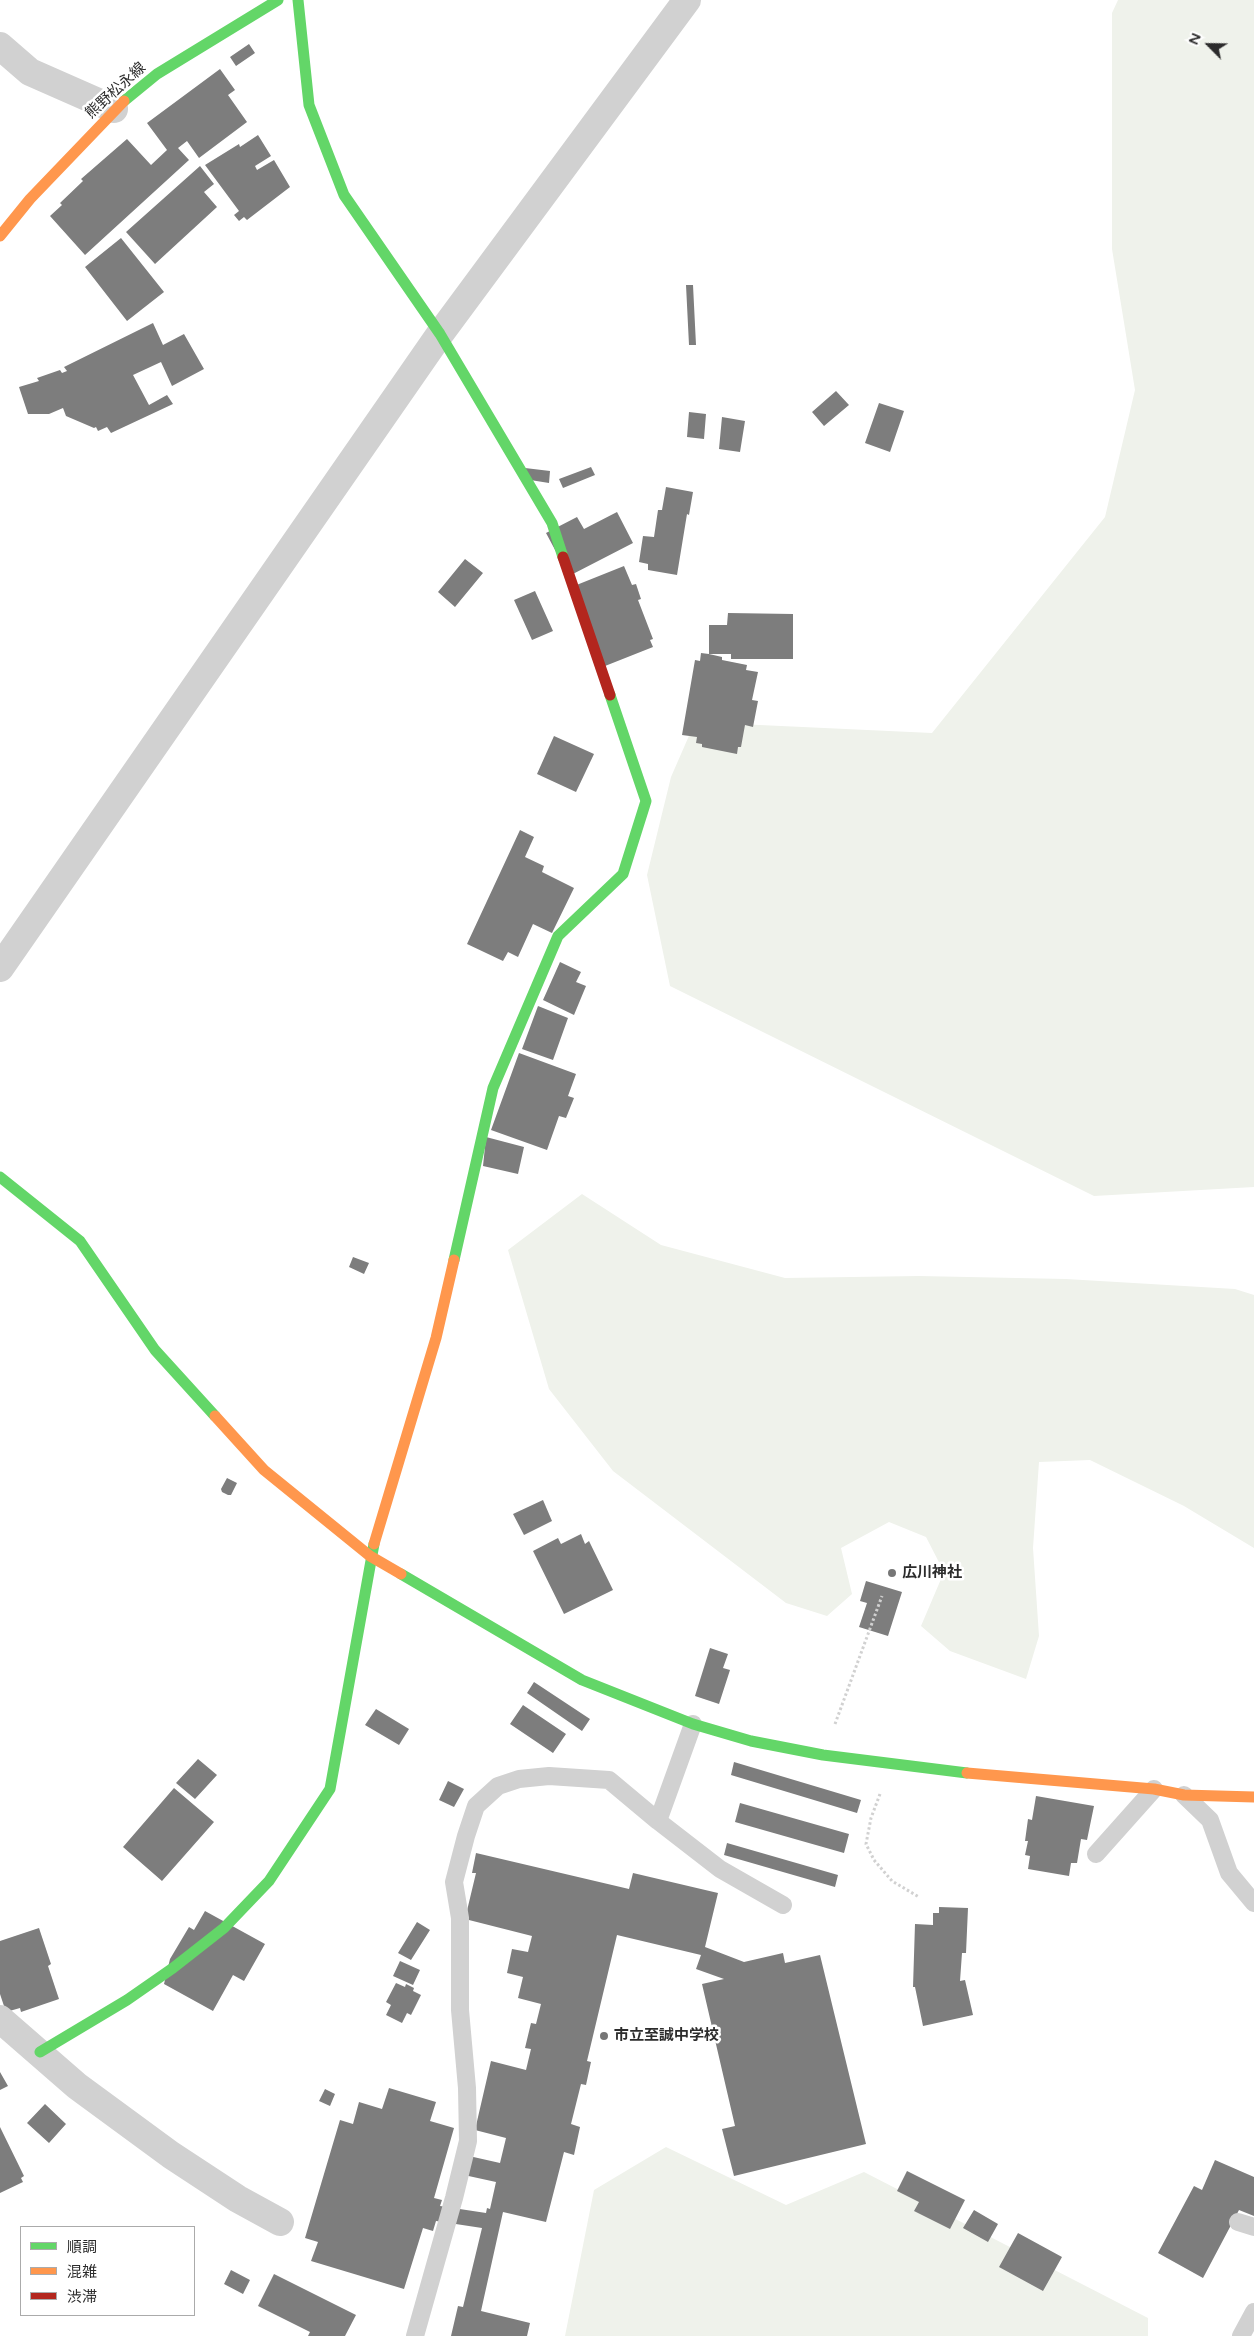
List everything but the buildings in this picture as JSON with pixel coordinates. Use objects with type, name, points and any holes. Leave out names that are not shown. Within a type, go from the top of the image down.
[{"type":"street","name":"熊野松永線","points":[[0,236],[30,199],[114,109],[157,74],[278,0]]},
{"type":"street","points":[[40,2052],[127,2000],[174,1968],[224,1928],[269,1881],[330,1789],[370,1556],[436,1338],[493,1088],[558,936],[623,874],[646,801],[552,523],[440,334],[344,195],[309,105],[298,0]]},
{"type":"street","points":[[0,968],[440,334],[687,0]]},
{"type":"street","points":[[0,46],[30,72],[114,109]]},
{"type":"street","points":[[0,1177],[80,1242],[155,1350],[264,1470],[370,1556],[582,1680],[693,1724],[751,1741],[823,1755],[890,1765],[991,1776],[1154,1789],[1184,1796],[1254,1796]]},
{"type":"street","points":[[0,2019],[77,2086],[171,2155],[238,2199],[280,2222]]},
{"type":"lane","points":[[658,1821],[693,1724]]},
{"type":"lane","points":[[415,2336],[468,2141],[467,2088],[460,2010],[460,1918],[454,1882],[476,1806],[498,1786],[519,1779],[549,1776],[609,1780],[720,1869],[784,1905]]},
{"type":"lane","points":[[1096,1854],[1154,1789]]},
{"type":"lane","points":[[1184,1796],[1210,1820],[1229,1873],[1254,1903]]},
{"type":"lane","points":[[1241,2336],[1254,2312]]},
{"type":"path","points":[[823,1755],[882,1596]]},
{"type":"path","points":[[890,1765],[871,1818],[866,1844],[874,1860],[892,1881],[919,1897]]},
{"type":"shaded area","points":[[1118,0],[1254,0],[1254,1187],[1094,1196],[670,986],[647,875],[671,777],[695,722],[932,733],[1105,517],[1135,390],[1112,249],[1112,13]]},
{"type":"shaded area","points":[[582,1194],[661,1245],[785,1278],[919,1276],[1066,1279],[1235,1289],[1254,1295],[1254,1548],[1184,1506],[1090,1460],[1039,1462],[1033,1548],[1039,1636],[1026,1679],[950,1651],[921,1626],[944,1572],[926,1537],[889,1522],[841,1548],[852,1594],[827,1616],[786,1603],[613,1471],[549,1389],[508,1250]]},
{"type":"shaded area","points":[[666,2147],[786,2205],[864,2172],[1148,2318],[1148,2336],[565,2336],[594,2190]]},
{"type":"traffic: fast","points":[[124,101],[157,74],[278,0]]},
{"type":"traffic: fast","points":[[298,0],[309,105],[344,195],[440,334],[552,523],[563,557]]},
{"type":"traffic: fast","points":[[454,1260],[493,1088],[558,936],[623,874],[646,801],[610,695]]},
{"type":"traffic: fast","points":[[0,1177],[80,1241],[155,1350],[215,1416]]},
{"type":"traffic: fast","points":[[40,2052],[127,2000],[173,1968],[224,1928],[269,1881],[330,1789],[374,1544]]},
{"type":"traffic: fast","points":[[401,1574],[582,1680],[693,1724],[751,1741],[823,1755],[967,1773]]},
{"type":"traffic: slow","points":[[0,236],[30,199],[124,101]]},
{"type":"traffic: slow","points":[[374,1544],[436,1338],[454,1260]]},
{"type":"traffic: slow","points":[[215,1416],[264,1470],[370,1556],[401,1574]]},
{"type":"traffic: slow","points":[[967,1773],[1154,1789],[1184,1795],[1254,1797]]},
{"type":"traffic: jam","points":[[563,557],[610,695]]},
{"type":"place","name":"広川神社","points":[[892,1573]]},
{"type":"place","name":"市立至誠中学校","points":[[604,2036]]}]
